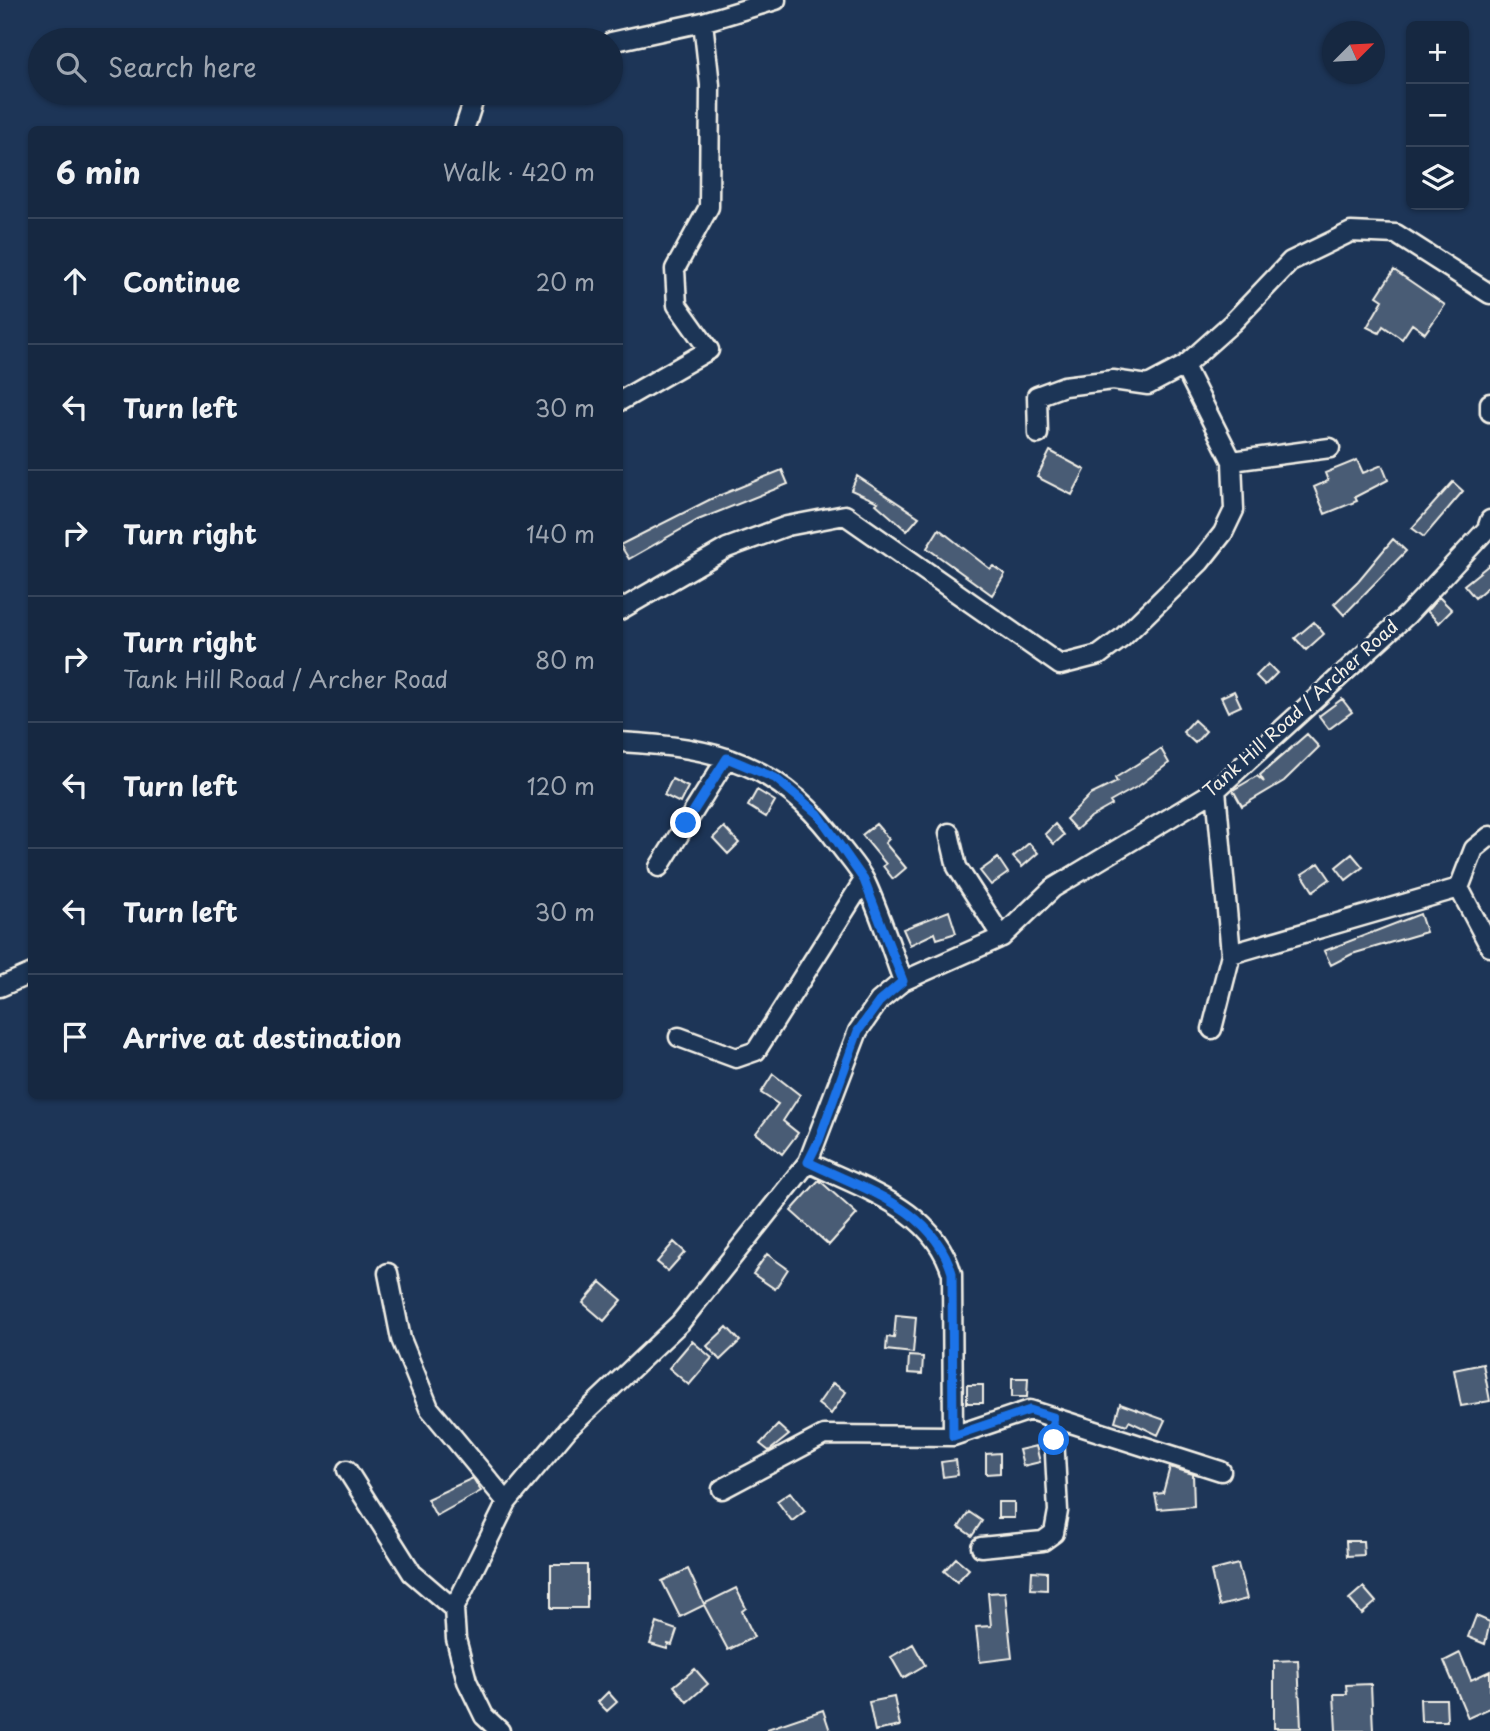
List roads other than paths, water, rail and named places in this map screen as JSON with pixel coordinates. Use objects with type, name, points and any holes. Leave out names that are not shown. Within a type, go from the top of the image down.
[{"type":"street","points":[[623,39],[703,22],[776,0]]},
{"type":"street","points":[[623,399],[709,350],[677,305],[675,269],[709,207],[709,85],[703,22]]},
{"type":"street","points":[[465,126],[472,105]]},
{"type":"street","points":[[1038,434],[1037,396],[1064,386],[1101,382],[1149,385],[1184,366],[1233,323],[1291,261],[1351,232],[1396,234],[1490,294]]},
{"type":"street","points":[[623,608],[727,548],[787,526],[845,516],[1060,665],[1099,655],[1122,638],[1200,562],[1223,533],[1234,510],[1232,461],[1184,366]]},
{"type":"street","points":[[1490,403],[1490,412]]},
{"type":"street","points":[[1232,461],[1330,448]]},
{"type":"street","name":"Tank Hill Road / Archer Road","points":[[454,1609],[507,1502],[568,1429],[680,1323],[808,1162],[819,1140],[858,1031],[879,1002],[903,981],[1002,937],[1053,888],[1216,790],[1407,615],[1487,529],[1490,520]]},
{"type":"street","points":[[623,742],[677,745],[727,758],[775,778],[818,814],[864,880],[903,981]]},
{"type":"street","points":[[659,867],[727,758]]},
{"type":"street","points":[[1212,1029],[1231,954],[1216,790]]},
{"type":"street","points":[[949,833],[957,867],[1002,937]]},
{"type":"street","points":[[1490,836],[1474,849],[1459,888],[1490,947]]},
{"type":"street","points":[[679,1037],[736,1058],[756,1051],[864,880]]},
{"type":"street","points":[[1231,954],[1459,888]]},
{"type":"street","points":[[0,987],[28,975]]},
{"type":"street","points":[[808,1162],[905,1210],[933,1232],[946,1254],[952,1273],[953,1436]]},
{"type":"street","points":[[388,1273],[401,1339],[429,1408],[507,1502]]},
{"type":"street","points":[[722,1489],[824,1435],[953,1436],[1030,1410],[1221,1471]]},
{"type":"street","points":[[981,1547],[1043,1541],[1054,1533],[1058,1511],[1053,1417]]},
{"type":"street","points":[[347,1470],[412,1573],[454,1609],[456,1639],[467,1681],[484,1716],[500,1731]]}]
